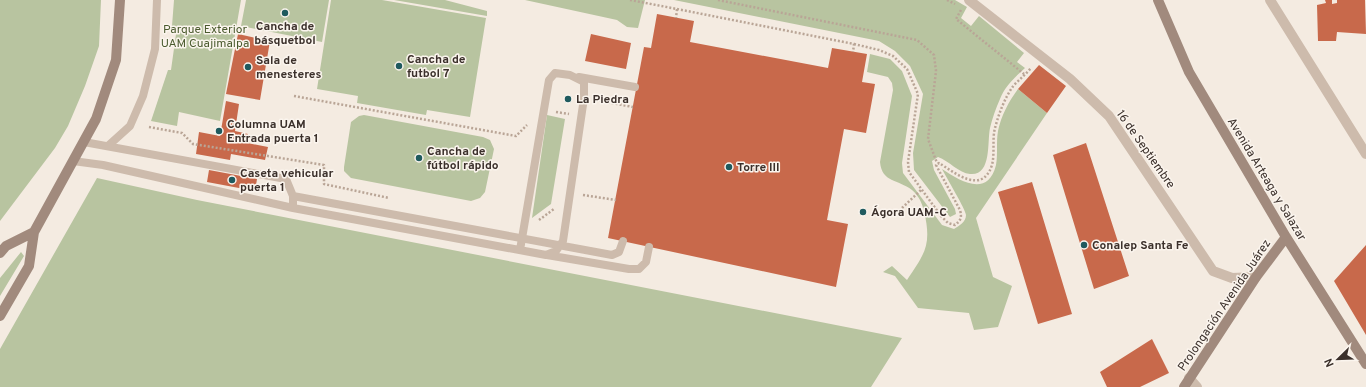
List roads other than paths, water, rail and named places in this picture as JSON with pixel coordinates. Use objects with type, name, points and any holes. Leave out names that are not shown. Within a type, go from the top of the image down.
[{"type":"street","points":[[0,316],[29,266],[34,232],[96,119],[116,60],[120,0]]},
{"type":"street","name":"16 de Septiembre","points":[[969,0],[1070,79],[1109,116],[1213,271],[1232,278],[1256,277]]},
{"type":"street","name":"Avenida Arteaga y Salazar","points":[[1158,0],[1189,72],[1286,237],[1366,364]]},
{"type":"street","points":[[1270,0],[1366,154]]},
{"type":"street","points":[[0,253],[6,246],[34,232]]},
{"type":"street","name":"Prolongación Avenida Juárez","points":[[1184,387],[1256,277],[1286,237]]},
{"type":"street","points":[[1189,378],[1196,387]]},
{"type":"lane","points":[[109,145],[130,126],[143,96],[155,49],[157,0]]},
{"type":"lane","points":[[520,250],[548,80],[556,73],[636,87]]},
{"type":"lane","points":[[546,255],[556,251],[563,241],[580,116],[584,98],[584,82],[570,75]]},
{"type":"lane","points":[[84,142],[109,145],[286,179],[294,196],[293,208]]},
{"type":"lane","points":[[73,160],[103,165],[293,208],[629,270],[639,269],[646,262],[649,247]]},
{"type":"lane","points":[[294,196],[612,255],[619,252],[623,241]]},
{"type":"place","name":"Cancha de básquetbol","points":[[285,13]]},
{"type":"place","name":"Cancha de futbol 7","points":[[399,66]]},
{"type":"place","name":"Sala de menesteres","points":[[248,67]]},
{"type":"place","name":"La Piedra","points":[[568,99]]},
{"type":"place","name":"Columna UAM Entrada puerta 1","points":[[219,131]]},
{"type":"place","name":"Cancha de fútbol rápido","points":[[419,158]]},
{"type":"place","name":"Torre III","points":[[729,167]]},
{"type":"place","name":"Caseta vehicular puerta 1","points":[[232,180]]},
{"type":"place","name":"Ágora UAM-C","points":[[863,212]]},
{"type":"place","name":"Conalep Santa Fe","points":[[1084,245]]},
{"type":"park label","name":"Parque Exterior UAM Cuajimalpa","points":[[205,36]]}]
